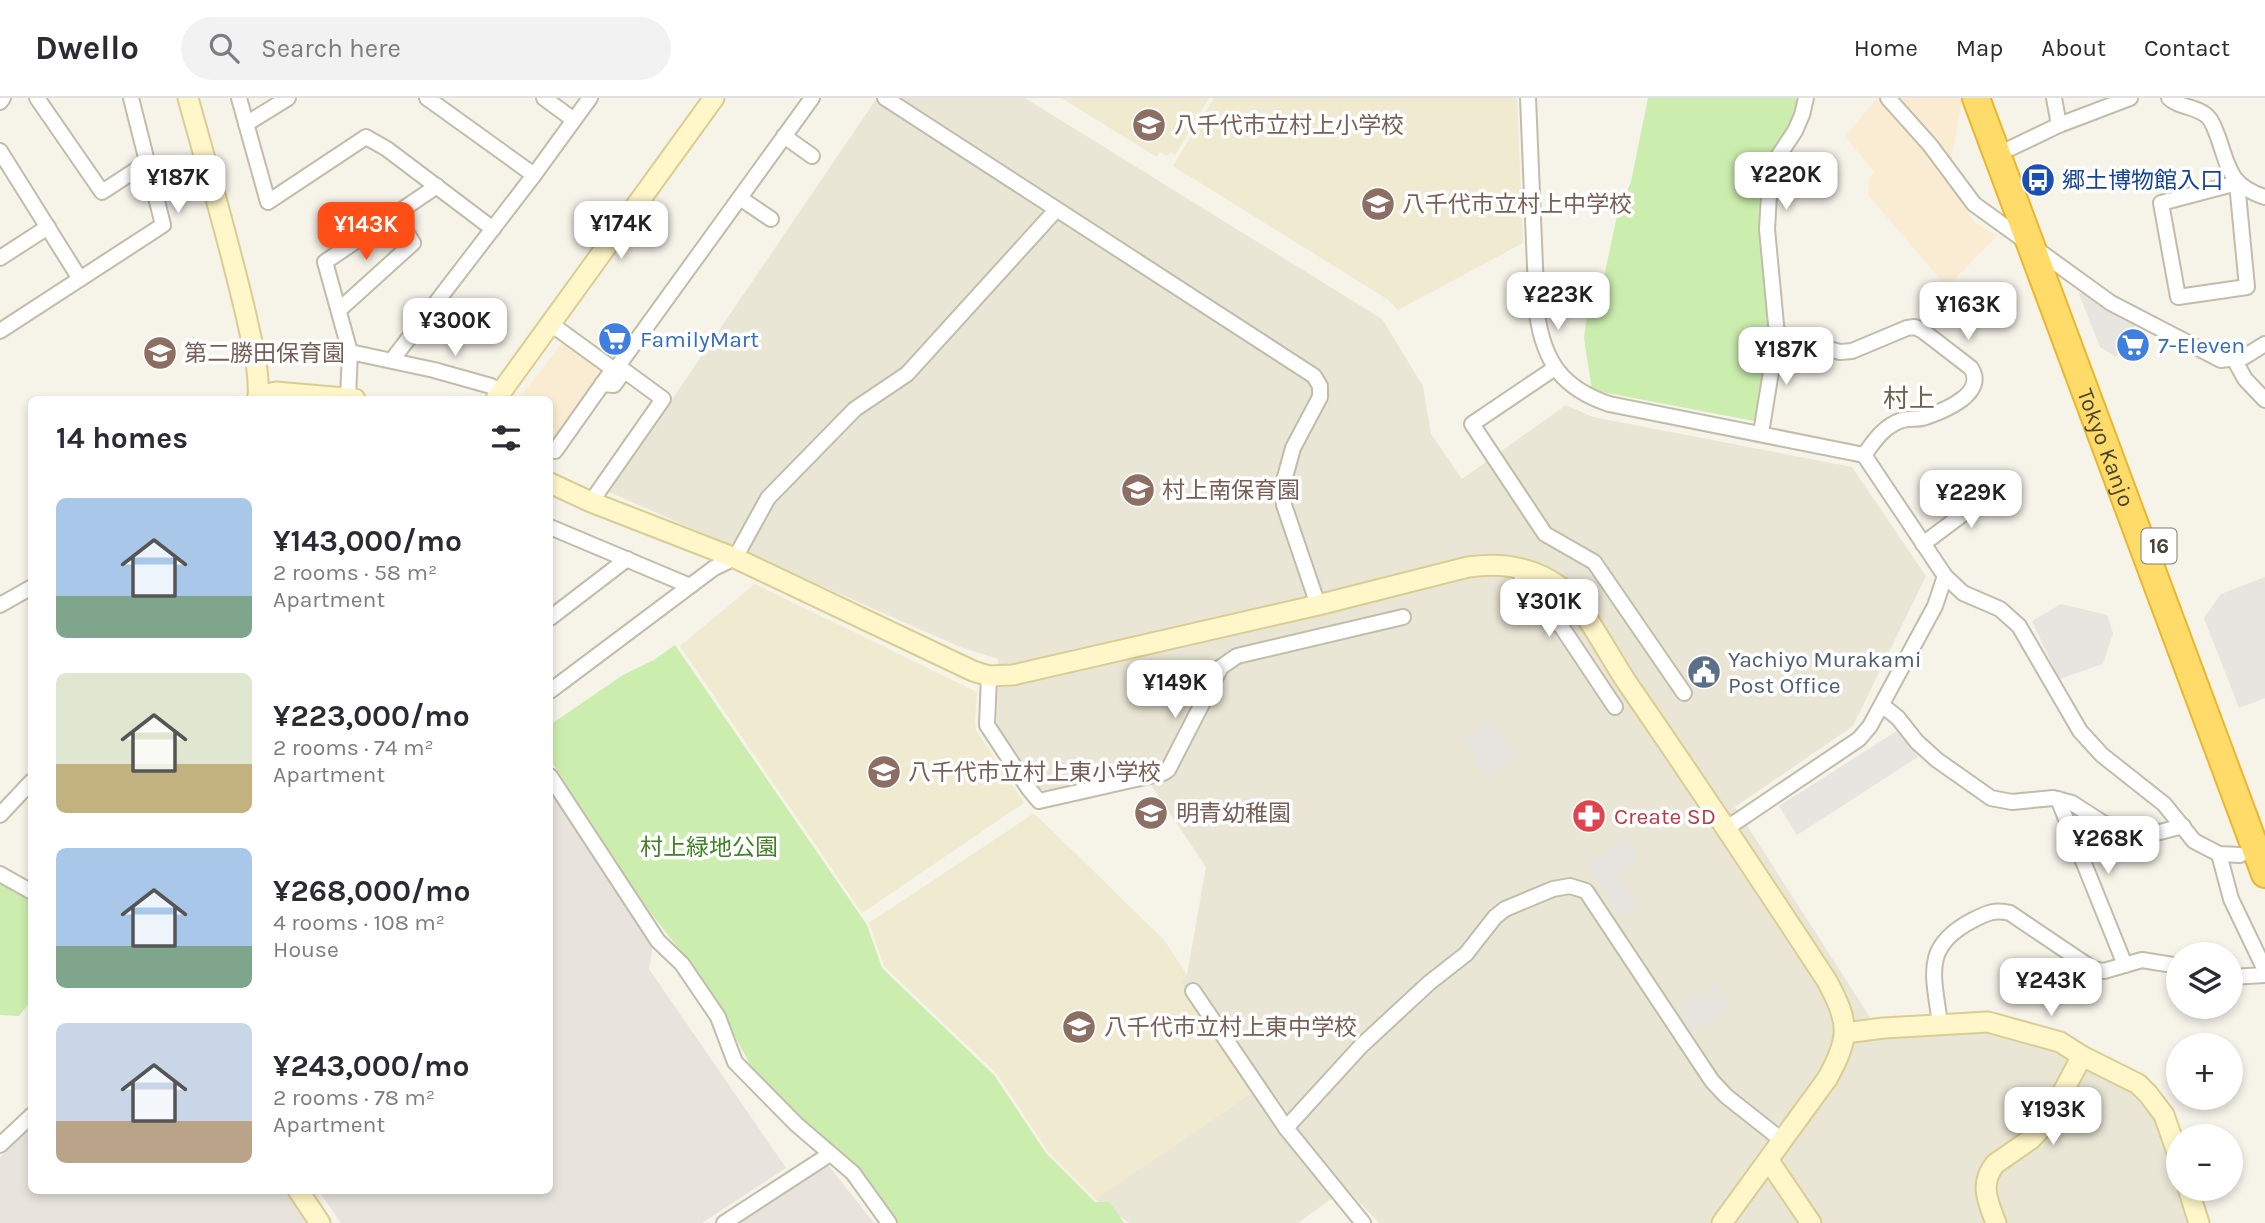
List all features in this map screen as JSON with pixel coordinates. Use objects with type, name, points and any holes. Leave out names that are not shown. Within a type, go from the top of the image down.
[{"type":"highway","name":"Tokyo Kanjo","points":[[1976,98],[2265,874]]},
{"type":"highway","name":"Tokyo Kanjo","points":[[1993,98],[2265,832]]},
{"type":"street","points":[[37,98],[102,192],[148,162]]},
{"type":"street","points":[[0,331],[163,225],[131,98]]},
{"type":"street","points":[[188,98],[256,355],[260,396]]},
{"type":"street","points":[[239,98],[268,202],[366,137],[387,149],[492,229]]},
{"type":"street","points":[[246,124],[288,98]]},
{"type":"street","points":[[427,98],[534,175]]},
{"type":"street","points":[[544,98],[574,120]]},
{"type":"street","points":[[392,360],[590,98]]},
{"type":"street","points":[[350,352],[491,386],[499,396],[714,98]]},
{"type":"street","points":[[591,502],[663,399],[618,366],[812,98]]},
{"type":"street","points":[[885,98],[1314,376],[1320,386],[1320,397],[1293,448],[1283,488],[1284,505],[1318,605]]},
{"type":"street","points":[[1528,98],[1537,314],[1545,348],[1555,368],[1577,391],[1609,404],[1864,455],[1945,576],[1964,593],[2000,609],[2013,620],[2080,731],[2102,755],[2164,804],[2194,841],[2219,854],[2240,855]]},
{"type":"street","points":[[1761,433],[1777,335],[1767,242],[1769,195],[1775,161],[1795,131],[1806,98]]},
{"type":"street","points":[[1888,98],[1930,145],[1974,204],[2111,303],[2221,360],[2262,352]]},
{"type":"street","points":[[2054,98],[2059,125]]},
{"type":"street","points":[[2011,148],[2059,125],[2130,98]]},
{"type":"street","points":[[2169,98],[2174,103],[2207,115],[2214,126],[2230,173],[2237,183],[2247,191],[2265,197]]},
{"type":"street","points":[[785,136],[812,156]]},
{"type":"street","points":[[0,151],[80,279]]},
{"type":"street","points":[[2237,183],[2247,287],[2178,297],[2161,203],[2237,183]]},
{"type":"street","points":[[351,396],[350,352],[325,262],[437,186]]},
{"type":"street","points":[[740,198],[771,219]]},
{"type":"street","points":[[553,689],[714,568],[735,558],[768,498],[855,410],[907,374],[1056,210]]},
{"type":"street","points":[[339,310],[413,243],[395,214]]},
{"type":"street","points":[[0,258],[48,227]]},
{"type":"street","points":[[551,324],[613,369],[555,451]]},
{"type":"street","points":[[1777,335],[1840,352],[1852,351],[1915,327],[1971,368],[1976,382],[1967,396],[1924,418],[1909,417],[1893,424],[1881,433],[1864,455]]},
{"type":"street","points":[[2234,359],[2245,379],[2265,400]]},
{"type":"street","points":[[1555,368],[1472,424],[1545,534],[1594,562],[1684,693]]},
{"type":"street","points":[[602,384],[614,385],[624,371]]},
{"type":"street","points":[[265,396],[275,392],[326,396]]},
{"type":"street","points":[[553,484],[735,558],[973,671],[989,676],[1013,675],[1318,605],[1468,567],[1497,564],[1522,569],[1552,582],[1578,605],[1607,654],[1727,828],[1839,1003],[1845,1033],[1843,1046],[1826,1079],[1722,1223]]},
{"type":"street","points":[[1923,544],[1999,488]]},
{"type":"street","points":[[553,532],[690,586]]},
{"type":"street","points":[[553,616],[627,559]]},
{"type":"street","points":[[1522,569],[1521,594],[1525,601],[1532,611],[1562,626],[1615,708]]},
{"type":"street","points":[[1727,828],[1859,739],[1882,705],[1935,606],[1945,576]]},
{"type":"street","points":[[0,605],[28,589]]},
{"type":"street","points":[[989,676],[987,725],[1039,801],[1168,770],[1228,660],[1403,617]]},
{"type":"street","points":[[1882,705],[1898,718],[1917,742],[1937,760],[1991,798],[2011,802],[2058,799],[2073,803],[2103,822],[2129,831],[2160,832],[2183,827]]},
{"type":"street","points":[[553,781],[658,941],[682,964],[718,1017],[735,1062],[796,1124],[853,1173],[889,1223]]},
{"type":"street","points":[[0,815],[28,784]]},
{"type":"street","points":[[2058,799],[2125,965]]},
{"type":"street","points":[[2219,854],[2231,899],[2265,973],[2243,976]]},
{"type":"street","points":[[0,874],[28,890]]},
{"type":"street","points":[[1286,1128],[1361,1046],[1429,983],[1466,954],[1505,909],[1553,889],[1570,886],[1586,891],[1712,1081],[1726,1096],[1783,1141]]},
{"type":"street","points":[[1940,1024],[1934,958],[1941,943],[1959,927],[1988,912],[1999,910],[2010,913],[2093,969],[2104,971],[2143,960],[2166,964]]},
{"type":"street","points":[[1193,991],[1286,1128],[1363,1223]]},
{"type":"street","points":[[1845,1033],[1988,1022],[2060,1042],[2138,1084],[2168,1124]]},
{"type":"street","points":[[1996,1223],[1985,1189],[1989,1170],[2040,1132],[2082,1056]]},
{"type":"street","points":[[0,1145],[28,1119]]},
{"type":"street","points":[[724,1223],[830,1154]]},
{"type":"street","points":[[1769,1161],[1811,1223]]},
{"type":"street","points":[[301,1194],[320,1223]]},
{"type":"street","points":[[2192,1201],[2199,1223]]},
{"type":"shaded area","points":[[877,98],[1025,98],[1382,319],[1423,386],[1431,434],[1462,479],[1566,405],[1593,417],[1852,467],[1926,576],[1853,726],[1735,807],[1884,1039],[1990,1032],[2053,1051],[2130,1092],[2157,1122],[2166,1151],[2166,1201],[2181,1201],[2188,1223],[1379,1223],[1346,1188],[1298,1223],[1129,1223],[1095,1199],[1253,1092],[1180,981],[1187,975],[1206,867],[1138,766],[1048,792],[1036,788],[997,725],[998,659],[960,647],[609,492]]},
{"type":"shaded area","name":"八千代市立村上小学校","points":[[1061,98],[1209,98],[1175,155],[1170,152],[1167,156],[1160,152],[1157,157]]},
{"type":"shaded area","name":"八千代市立村上中学校","points":[[1214,98],[1517,98],[1523,243],[1398,310],[1387,299],[1173,166]]},
{"type":"shaded area","points":[[1877,98],[1962,98],[1948,181],[1974,222],[1997,236],[1947,287],[1868,195],[1869,178],[1875,172],[1845,137]]},
{"type":"shaded area","points":[[2083,292],[2136,325],[2116,357],[2100,347],[2079,294]]},
{"type":"shaded area","points":[[565,339],[607,368],[553,446],[553,396],[521,396]]},
{"type":"shaded area","points":[[2265,577],[2265,698],[2239,708],[2204,618],[2221,594]]},
{"type":"shaded area","name":"八千代市立村上東小学校","points":[[755,584],[977,692],[976,730],[1024,803],[862,913],[680,646]]},
{"type":"shaded area","points":[[2061,604],[2107,615],[2113,633],[2103,664],[2059,679],[2032,621]]},
{"type":"shaded area","points":[[1490,721],[1515,759],[1487,777],[1462,739]]},
{"type":"shaded area","points":[[1900,729],[1918,757],[1797,835],[1779,806]]},
{"type":"shaded area","points":[[553,794],[653,945],[649,969],[786,1168],[702,1223],[341,1223],[321,1194],[553,1194]]},
{"type":"shaded area","name":"八千代市立村上東中学校","points":[[1033,814],[1164,940],[1187,975],[1180,981],[1253,1092],[1095,1199],[1049,1153],[997,1074],[884,966],[869,923]]},
{"type":"shaded area","points":[[1626,838],[1639,858],[1616,874],[1638,908],[1621,918],[1587,863]]},
{"type":"shaded area","points":[[1715,984],[1729,1006],[1693,1030],[1679,1008]]},
{"type":"shaded area","points":[[28,1131],[28,1194],[292,1194],[311,1223],[0,1223],[0,1157]]},
{"type":"shaded area","points":[[828,1165],[874,1223],[737,1223]]},
{"type":"green space","points":[[1648,98],[1795,98],[1801,106],[1775,150],[1761,185],[1759,198],[1771,323],[1757,419],[1754,421],[1592,390],[1584,338],[1587,316],[1604,277],[1618,211],[1631,182]]},
{"type":"green space","name":"村上緑地公園","points":[[675,645],[867,925],[882,968],[994,1075],[1046,1153],[1095,1202],[1110,1202],[1124,1223],[898,1223],[867,1180],[783,1102],[753,1070],[709,988],[644,904],[553,764],[553,723],[623,675],[654,660]]},
{"type":"green space","points":[[0,882],[28,899],[28,1004],[19,1016],[0,1015]]},
{"type":"place","name":"八千代市立村上小学校","points":[[1149,125]]},
{"type":"place","name":"郷土博物館入口","points":[[2038,180]]},
{"type":"place","name":"八千代市立村上中学校","points":[[1378,204]]},
{"type":"place","name":"FamilyMart","points":[[615,339]]},
{"type":"place","name":"7-Eleven","points":[[2133,345]]},
{"type":"place","name":"第二勝田保育園","points":[[160,353]]},
{"type":"place","name":"村上南保育園","points":[[1138,490]]},
{"type":"place","name":"Yachiyo Murakami Post Office","points":[[1704,672]]},
{"type":"place","name":"八千代市立村上東小学校","points":[[884,772]]},
{"type":"place","name":"明青幼稚園","points":[[1151,813]]},
{"type":"place","name":"Create SD","points":[[1589,816]]},
{"type":"place","name":"八千代市立村上東中学校","points":[[1079,1027]]},
{"type":"district","name":"村上","points":[[1909,398]]}]
